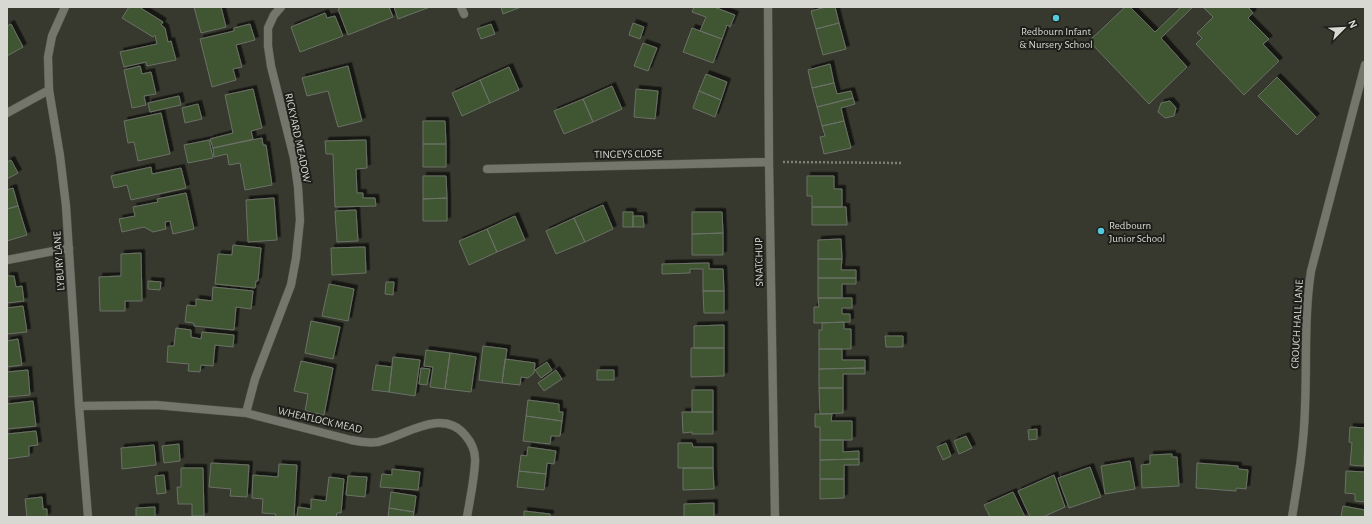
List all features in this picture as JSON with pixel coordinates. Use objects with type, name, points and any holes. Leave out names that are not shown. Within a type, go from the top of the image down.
[{"type":"street","name":"LYBURY LANE","points":[[65,7],[52,36],[48,57],[49,90],[60,156],[69,248],[88,517]]},
{"type":"street","name":"RICKYARD MEADOW","points":[[246,413],[255,379],[291,285],[296,258],[300,220],[294,158],[271,66],[268,46],[268,28],[274,15],[281,7]]},
{"type":"street","name":"SNATCHUP","points":[[768,7],[775,517]]},
{"type":"street","name":"CROUCH HALL LANE","points":[[1292,517],[1300,471],[1305,409],[1307,296],[1311,271],[1365,65]]},
{"type":"street","points":[[7,113],[49,90]]},
{"type":"street","name":"TINGEYS CLOSE","points":[[487,169],[769,162]]},
{"type":"street","points":[[7,260],[69,248]]},
{"type":"street","name":"WHEATLOCK MEAD","points":[[79,406],[156,405],[246,413],[368,443],[392,438],[420,426],[442,422],[454,425],[465,435],[474,448],[476,462],[467,517]]},
{"type":"path","points":[[769,162],[902,163]]},
{"type":"building","points":[[129,7],[139,7],[163,22],[161,25],[165,28],[168,42],[171,41],[176,60],[147,66],[146,62],[124,67],[120,52],[157,44],[155,35],[153,37],[122,18]]},
{"type":"building","points":[[194,7],[221,7],[226,27],[201,33]]},
{"type":"building","points":[[342,7],[389,7],[393,17],[348,35],[338,9]]},
{"type":"building","points":[[394,7],[430,7],[398,19]]},
{"type":"building","points":[[501,7],[521,7],[503,14]]},
{"type":"building","points":[[694,7],[714,7],[735,15],[730,27],[727,25],[722,39],[700,31],[706,17],[692,12]]},
{"type":"building","points":[[826,7],[835,7],[839,23],[816,29],[811,11]]},
{"type":"building","points":[[1125,7],[1130,7],[1155,32],[1181,7],[1193,7],[1161,38],[1187,67],[1149,104],[1089,41]]},
{"type":"building","points":[[1203,7],[1248,7],[1253,13],[1248,18],[1269,39],[1263,44],[1279,61],[1244,95],[1196,44],[1202,38],[1197,33],[1213,17]]},
{"type":"building","points":[[325,13],[327,18],[335,16],[343,36],[300,52],[291,27]]},
{"type":"building","points":[[633,23],[644,27],[640,39],[629,35]]},
{"type":"building","points":[[839,23],[846,49],[823,55],[816,29]]},
{"type":"building","points":[[11,24],[23,47],[7,56],[7,26]]},
{"type":"building","points":[[250,24],[255,40],[236,45],[242,67],[233,69],[236,80],[212,87],[200,39],[234,31],[234,28]]},
{"type":"building","points":[[491,24],[495,34],[481,39],[477,29]]},
{"type":"building","points":[[692,28],[722,39],[713,63],[683,52]]},
{"type":"building","points":[[643,43],[657,48],[648,71],[634,66]]},
{"type":"building","points":[[830,64],[834,83],[812,88],[808,70]]},
{"type":"building","points":[[140,66],[142,74],[151,72],[156,94],[144,96],[146,105],[132,108],[124,70]]},
{"type":"building","points":[[348,66],[362,121],[338,127],[328,91],[307,96],[302,78]]},
{"type":"building","points":[[509,67],[519,90],[490,103],[480,80]]},
{"type":"building","points":[[706,74],[727,82],[721,100],[699,91]]},
{"type":"building","points":[[1277,77],[1316,117],[1297,135],[1258,96]]},
{"type":"building","points":[[480,80],[490,103],[462,116],[452,93]]},
{"type":"building","points":[[834,83],[837,94],[851,91],[853,98],[817,107],[812,88]]},
{"type":"building","points":[[612,86],[622,109],[593,122],[583,99]]},
{"type":"building","points":[[253,89],[262,128],[251,131],[253,139],[213,148],[210,139],[233,133],[225,95]]},
{"type":"building","points":[[636,89],[658,91],[655,119],[634,117]]},
{"type":"building","points":[[699,91],[721,100],[715,117],[693,108]]},
{"type":"building","points":[[179,96],[181,105],[150,112],[148,103]]},
{"type":"building","points":[[853,98],[855,104],[841,108],[844,121],[822,126],[817,107]]},
{"type":"building","points":[[583,99],[593,122],[564,134],[554,111]]},
{"type":"building","points":[[1170,101],[1176,108],[1174,116],[1165,118],[1158,112],[1161,103]]},
{"type":"building","points":[[198,104],[202,119],[185,123],[182,108]]},
{"type":"building","points":[[161,113],[170,154],[138,161],[134,142],[128,143],[124,121]]},
{"type":"building","points":[[423,121],[445,121],[446,144],[423,144]]},
{"type":"building","points":[[844,121],[851,148],[824,154],[820,137],[825,136],[822,126]]},
{"type":"building","points":[[262,138],[263,145],[266,145],[272,185],[245,190],[240,163],[229,165],[227,154],[214,157],[213,148]]},
{"type":"building","points":[[209,140],[213,158],[188,163],[184,145]]},
{"type":"building","points":[[366,140],[367,168],[356,169],[357,193],[363,193],[363,198],[375,198],[376,206],[335,207],[333,154],[326,154],[325,141]]},
{"type":"building","points":[[423,144],[446,144],[446,167],[423,167]]},
{"type":"building","points":[[11,160],[18,173],[7,179],[7,162]]},
{"type":"building","points":[[151,167],[152,174],[181,168],[186,188],[131,200],[127,185],[114,188],[111,176]]},
{"type":"building","points":[[423,176],[446,176],[447,198],[423,199]]},
{"type":"building","points":[[807,176],[834,176],[834,189],[842,189],[842,207],[812,207],[812,196],[807,196]]},
{"type":"building","points":[[13,188],[18,206],[7,209],[7,190]]},
{"type":"building","points":[[186,193],[194,229],[173,234],[170,221],[165,222],[166,229],[153,232],[144,227],[122,232],[119,219],[135,216],[133,207],[158,202],[157,199]]},
{"type":"building","points":[[274,198],[277,240],[248,242],[246,200]]},
{"type":"building","points":[[447,198],[447,221],[423,221],[423,199]]},
{"type":"building","points":[[603,205],[613,229],[585,242],[574,218]]},
{"type":"building","points":[[18,206],[27,235],[7,241],[7,209]]},
{"type":"building","points":[[812,207],[846,207],[847,225],[812,225]]},
{"type":"building","points":[[356,210],[358,241],[337,242],[335,211]]},
{"type":"building","points":[[623,212],[633,212],[633,227],[623,227]]},
{"type":"building","points":[[692,212],[722,212],[723,233],[692,234]]},
{"type":"building","points":[[515,216],[525,240],[497,252],[487,229]]},
{"type":"building","points":[[633,216],[643,216],[644,227],[633,227]]},
{"type":"building","points":[[574,218],[585,242],[556,254],[546,231]]},
{"type":"building","points":[[487,229],[497,252],[469,265],[459,241]]},
{"type":"building","points":[[723,233],[723,255],[692,255],[692,234]]},
{"type":"building","points":[[841,239],[842,259],[818,259],[818,240]]},
{"type":"building","points":[[233,245],[261,248],[258,281],[256,281],[255,288],[215,284],[218,254],[232,255]]},
{"type":"building","points":[[365,247],[366,273],[332,275],[331,248]]},
{"type":"building","points":[[141,253],[142,301],[125,301],[125,311],[100,311],[99,277],[121,276],[121,254]]},
{"type":"building","points":[[818,259],[842,259],[841,270],[856,270],[856,278],[818,278]]},
{"type":"building","points":[[709,263],[709,269],[723,269],[724,291],[703,291],[703,269],[690,269],[690,273],[662,274],[662,264]]},
{"type":"building","points":[[7,276],[14,276],[16,287],[22,286],[24,301],[7,303]]},
{"type":"building","points":[[818,278],[856,278],[856,284],[842,284],[842,298],[818,298]]},
{"type":"building","points":[[148,281],[161,282],[160,290],[148,289]]},
{"type":"building","points":[[386,282],[394,282],[393,295],[385,294]]},
{"type":"building","points":[[329,284],[354,289],[348,321],[322,316]]},
{"type":"building","points":[[213,287],[253,291],[251,309],[236,307],[234,330],[194,326],[194,323],[185,322],[187,305],[196,306],[196,299],[212,301]]},
{"type":"building","points":[[703,291],[724,291],[724,313],[704,313]]},
{"type":"building","points":[[818,298],[852,298],[852,308],[842,308],[842,314],[850,314],[850,322],[814,323],[814,307],[819,307]]},
{"type":"building","points":[[23,306],[27,332],[7,334],[7,308]]},
{"type":"building","points":[[311,321],[340,327],[333,359],[305,353]]},
{"type":"building","points":[[844,322],[844,329],[851,329],[851,349],[819,349],[819,330],[822,330],[822,323]]},
{"type":"building","points":[[724,325],[724,348],[694,348],[694,326]]},
{"type":"building","points":[[176,328],[191,330],[191,337],[201,339],[202,332],[234,335],[233,347],[215,345],[213,366],[201,365],[200,372],[188,371],[189,364],[167,362],[168,346],[174,346]]},
{"type":"building","points":[[885,336],[903,336],[903,347],[886,347]]},
{"type":"building","points":[[18,339],[22,365],[7,367],[7,341]]},
{"type":"building","points":[[483,346],[507,349],[502,383],[479,380]]},
{"type":"building","points":[[691,348],[724,348],[724,376],[691,377]]},
{"type":"building","points":[[819,349],[842,349],[842,360],[865,360],[865,368],[819,369]]},
{"type":"building","points":[[426,350],[450,353],[445,389],[430,387],[433,367],[424,366]]},
{"type":"building","points":[[450,353],[476,357],[471,392],[445,389]]},
{"type":"building","points":[[393,357],[420,360],[415,396],[389,392]]},
{"type":"building","points":[[505,359],[535,363],[534,373],[528,378],[521,377],[520,385],[502,383]]},
{"type":"building","points":[[301,361],[333,368],[324,415],[305,411],[308,394],[294,391]]},
{"type":"building","points":[[547,362],[552,370],[541,378],[535,370]]},
{"type":"building","points":[[376,365],[392,367],[389,392],[372,390]]},
{"type":"building","points":[[421,368],[430,369],[427,385],[419,384]]},
{"type":"building","points":[[865,368],[865,374],[843,374],[843,388],[819,388],[819,369]]},
{"type":"building","points":[[28,370],[30,395],[7,397],[7,372]]},
{"type":"building","points":[[556,370],[562,379],[544,391],[538,383]]},
{"type":"building","points":[[597,370],[614,370],[614,380],[597,380]]},
{"type":"building","points":[[819,388],[843,388],[843,413],[820,414]]},
{"type":"building","points":[[692,390],[713,390],[713,412],[692,412]]},
{"type":"building","points":[[528,400],[559,404],[559,412],[563,412],[562,421],[526,416]]},
{"type":"building","points":[[33,401],[36,426],[7,429],[7,404]]},
{"type":"building","points":[[682,412],[713,412],[713,434],[692,434],[692,432],[683,433]]},
{"type":"building","points":[[815,414],[832,414],[831,421],[852,421],[852,440],[820,440],[820,427],[815,427]]},
{"type":"building","points":[[526,416],[562,421],[560,436],[551,436],[550,444],[523,441]]},
{"type":"building","points":[[1350,427],[1365,428],[1364,466],[1350,465],[1352,443],[1349,442]]},
{"type":"building","points":[[1037,429],[1037,439],[1029,440],[1028,430]]},
{"type":"building","points":[[36,431],[38,445],[29,446],[29,456],[7,459],[7,434]]},
{"type":"building","points":[[966,436],[972,448],[959,454],[954,441]]},
{"type":"building","points":[[820,440],[843,440],[843,452],[859,451],[859,459],[820,460]]},
{"type":"building","points":[[678,443],[692,443],[693,447],[713,447],[713,468],[678,468]]},
{"type":"building","points":[[946,443],[951,456],[943,460],[937,447]]},
{"type":"building","points":[[179,444],[180,461],[164,463],[162,446]]},
{"type":"building","points":[[154,445],[156,465],[122,469],[121,448]]},
{"type":"building","points":[[528,447],[556,451],[554,464],[547,463],[546,474],[519,471],[521,455],[527,456]]},
{"type":"building","points":[[1172,454],[1172,457],[1177,457],[1179,486],[1142,488],[1141,465],[1150,464],[1150,455]]},
{"type":"building","points":[[859,459],[859,465],[844,465],[844,479],[820,479],[820,460]]},
{"type":"building","points":[[1130,461],[1135,489],[1105,494],[1101,466]]},
{"type":"building","points":[[211,463],[249,465],[247,497],[230,496],[231,489],[209,487]]},
{"type":"building","points":[[1197,463],[1238,466],[1238,469],[1248,470],[1246,489],[1236,488],[1236,491],[1196,488]]},
{"type":"building","points":[[279,464],[297,465],[294,517],[275,517],[276,514],[262,513],[263,499],[252,498],[253,475],[278,477]]},
{"type":"building","points":[[1090,467],[1101,497],[1069,508],[1058,478]]},
{"type":"building","points":[[181,468],[203,468],[204,516],[192,516],[192,504],[178,504],[177,487],[181,487]]},
{"type":"building","points":[[683,468],[713,468],[714,489],[683,490]]},
{"type":"building","points":[[392,469],[420,472],[418,490],[380,487],[382,474],[392,475]]},
{"type":"building","points":[[519,471],[546,474],[544,490],[517,487]]},
{"type":"building","points":[[1346,471],[1365,472],[1365,502],[1355,501],[1355,494],[1345,493]]},
{"type":"building","points":[[164,475],[166,493],[157,494],[155,476]]},
{"type":"building","points":[[1054,475],[1065,507],[1043,517],[1030,517],[1018,491]]},
{"type":"building","points":[[348,476],[367,477],[365,497],[346,495]]},
{"type":"building","points":[[329,477],[344,479],[341,513],[337,513],[336,517],[297,517],[298,507],[311,509],[311,499],[326,501]]},
{"type":"building","points":[[820,479],[844,479],[844,498],[820,499]]},
{"type":"building","points":[[391,492],[416,496],[414,512],[389,508]]},
{"type":"building","points":[[1013,492],[1025,517],[990,517],[984,505]]},
{"type":"building","points":[[42,497],[43,509],[47,509],[47,517],[27,517],[25,499]]},
{"type":"building","points":[[714,503],[714,517],[684,517],[684,504]]},
{"type":"building","points":[[1343,506],[1365,510],[1365,517],[1341,517]]},
{"type":"building","points":[[155,507],[155,517],[136,517],[136,508]]},
{"type":"building","points":[[389,508],[414,512],[413,517],[388,517]]},
{"type":"building","points":[[524,511],[550,514],[550,517],[524,517]]},
{"type":"place","name":"Redbourn Infant & Nursery School","points":[[1056,18]]},
{"type":"place","name":"Redbourn Junior School","points":[[1101,231]]}]
